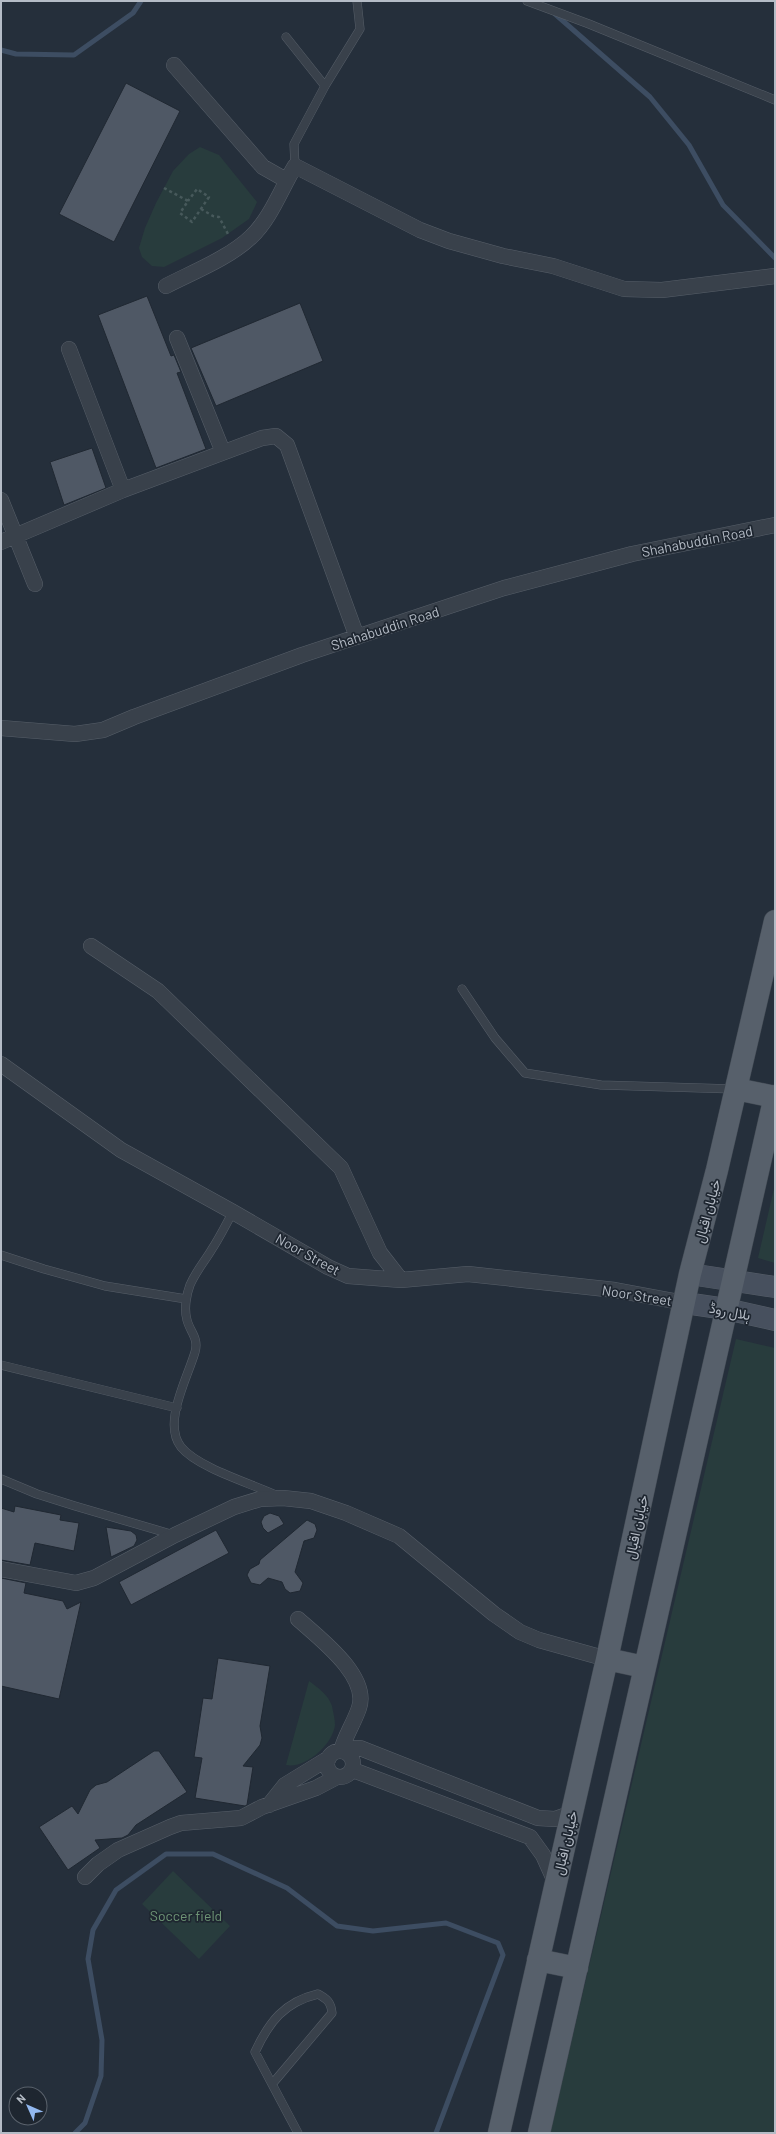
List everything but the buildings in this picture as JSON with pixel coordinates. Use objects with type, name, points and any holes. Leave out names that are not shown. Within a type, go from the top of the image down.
[{"type":"main road","name":"خیابان اقبال","points":[[499,2133],[572,1813],[685,1303],[690,1274],[736,1089],[775,921]]},
{"type":"main road","points":[[539,2133],[775,1097],[736,1089]]},
{"type":"main road","points":[[606,1659],[644,1667]]},
{"type":"main road","points":[[538,1960],[577,1968]]},
{"type":"street","points":[[174,64],[263,167],[286,180]]},
{"type":"street","points":[[166,286],[218,260],[252,237],[269,214],[286,180],[295,166],[420,230],[449,241],[503,256],[553,266],[624,289],[662,290],[775,276]]},
{"type":"street","points":[[176,338],[223,452]]},
{"type":"street","points":[[69,349],[122,490]]},
{"type":"street","points":[[1,542],[16,537],[122,490],[262,438],[276,436],[287,445],[357,637]]},
{"type":"street","points":[[1,500],[35,584]]},
{"type":"street","name":"Shahabuddin Road","points":[[1,728],[74,734],[103,730],[134,717],[302,655],[504,588],[562,571],[632,554],[775,525]]},
{"type":"street","points":[[91,946],[158,991],[341,1168],[380,1253],[401,1280]]},
{"type":"street","name":"Noor Street","points":[[1,1064],[121,1150],[328,1267],[348,1276],[401,1280],[468,1274],[615,1290],[685,1303]]},
{"type":"street","points":[[690,1274],[734,1280],[775,1288]]},
{"type":"street","name":"ہلال روڈ","points":[[685,1303],[726,1309],[775,1320]]},
{"type":"street","points":[[1,1570],[76,1583],[94,1578],[175,1535],[234,1507],[260,1499],[283,1498],[311,1501],[346,1513],[399,1536],[494,1614],[520,1632],[539,1640],[606,1659]]},
{"type":"street","points":[[298,1619],[354,1674],[360,1687],[359,1708],[339,1754],[328,1769],[337,1777]]},
{"type":"street","points":[[269,1804],[285,1785],[339,1754],[360,1748],[538,1818],[555,1819],[572,1813]]},
{"type":"street","points":[[85,1877],[98,1864],[118,1850],[170,1827],[192,1822],[234,1820],[269,1804],[316,1788],[337,1777],[344,1777],[353,1770],[354,1762],[339,1754]]},
{"type":"street","points":[[353,1770],[530,1837],[543,1855],[556,1884]]},
{"type":"lane","points":[[295,166],[294,144],[325,86],[360,29],[357,1]]},
{"type":"lane","points":[[527,1],[589,24],[775,100]]},
{"type":"lane","points":[[286,37],[325,86]]},
{"type":"lane","points":[[462,989],[495,1038],[525,1073],[601,1085],[736,1089]]},
{"type":"lane","points":[[233,1212],[212,1250],[198,1269],[186,1299],[185,1313],[187,1322],[196,1338],[196,1350],[182,1388],[177,1408],[174,1423],[175,1436],[180,1446],[188,1454],[205,1464],[283,1498]]},
{"type":"lane","points":[[1,1255],[105,1286],[186,1299]]},
{"type":"lane","points":[[1,1365],[177,1408]]},
{"type":"lane","points":[[1,1479],[45,1497],[175,1535]]},
{"type":"lane","points":[[273,2084],[332,2013],[331,2004],[326,1998],[318,1994],[308,1997],[287,2008],[272,2020],[263,2034],[255,2052],[298,2133]]},
{"type":"path","points":[[164,188],[188,201]]},
{"type":"path","points":[[197,189],[209,197],[192,222],[180,213],[188,201],[197,189]]},
{"type":"path","points":[[201,209],[213,216],[219,217],[228,234]]},
{"type":"green space","points":[[200,147],[219,155],[257,202],[249,219],[222,238],[164,267],[152,266],[142,257],[139,248],[145,228],[173,171],[189,154]]},
{"type":"green space","points":[[775,1184],[775,1263],[758,1258]]},
{"type":"green space","points":[[736,1339],[775,1348],[775,2133],[550,2133]]},
{"type":"green space","points":[[309,1681],[328,1698],[332,1706],[335,1725],[329,1740],[317,1754],[302,1763],[286,1765]]},
{"type":"green space","name":"Soccer field","points":[[173,1871],[230,1926],[199,1959],[142,1904]]},
{"type":"waterway","points":[[1,50],[16,54],[74,55],[133,13],[141,1]]},
{"type":"waterway","points":[[555,14],[650,97],[689,145],[723,205],[775,258]]},
{"type":"waterway","points":[[75,2133],[85,2123],[101,2076],[102,2040],[88,1959],[93,1930],[116,1890],[166,1854],[213,1854],[287,1888],[337,1926],[373,1931],[446,1923],[498,1943],[503,1955],[436,2133]]}]
